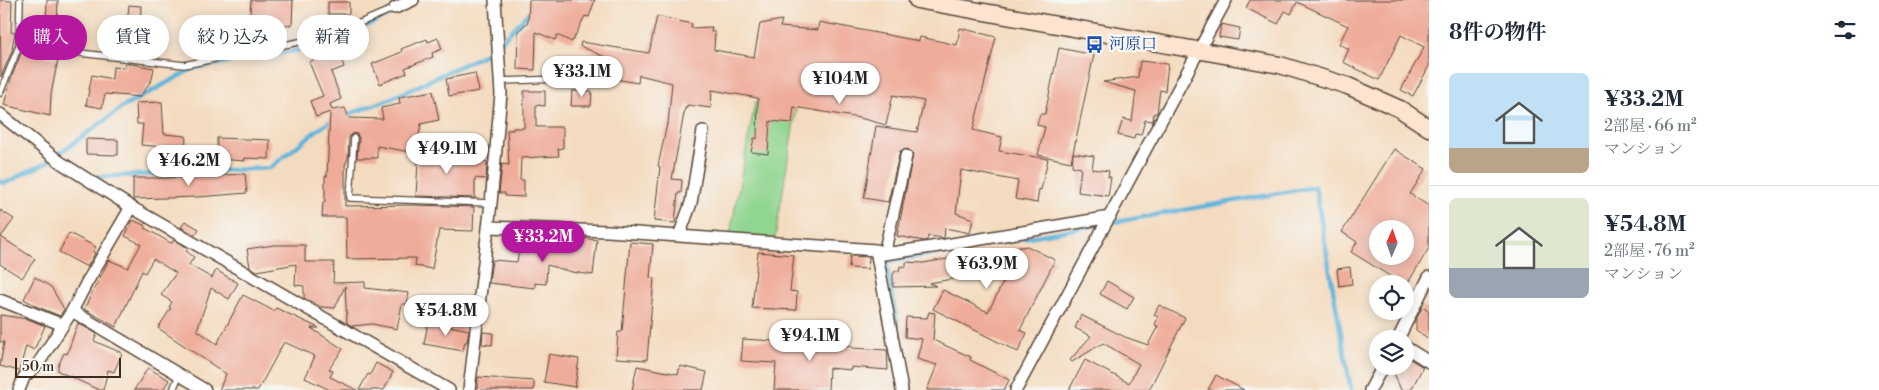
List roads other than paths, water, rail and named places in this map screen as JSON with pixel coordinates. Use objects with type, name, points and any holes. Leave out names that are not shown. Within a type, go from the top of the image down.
[{"type":"main road","points":[[917,0],[959,4],[1280,65],[1348,86],[1400,109],[1429,128]]},
{"type":"street","points":[[469,390],[491,203],[501,94],[495,0]]},
{"type":"street","points":[[1016,390],[1110,217],[1197,50],[1226,0]]},
{"type":"street","points":[[395,8],[410,2]]},
{"type":"street","points":[[0,114],[50,155],[131,207],[449,390]]},
{"type":"street","points":[[679,236],[691,203],[703,131]]},
{"type":"street","points":[[902,390],[881,254],[906,156]]},
{"type":"street","points":[[19,390],[24,377],[38,364],[72,311],[131,207]]},
{"type":"street","points":[[488,227],[608,231],[876,250],[881,254],[1110,217]]},
{"type":"street","points":[[1402,330],[1429,277]]},
{"type":"street","points":[[0,300],[63,325]]},
{"type":"street","points":[[72,311],[204,390]]},
{"type":"street","points":[[1414,353],[1429,362]]},
{"type":"street","points":[[1370,390],[1378,375]]},
{"type":"lane","points":[[20,0],[20,15]]},
{"type":"lane","points":[[87,54],[184,65],[329,36],[395,8]]},
{"type":"lane","points":[[0,92],[15,56]]},
{"type":"lane","points":[[500,81],[562,79]]},
{"type":"lane","points":[[354,138],[350,198],[491,203]]},
{"type":"lane","points":[[173,390],[179,375]]},
{"type":"waterway","points":[[502,41],[532,9]]},
{"type":"waterway","points":[[0,181],[4,183],[11,181],[45,164],[123,107],[194,68],[322,46],[400,10]]},
{"type":"waterway","points":[[344,116],[390,99],[492,51]]},
{"type":"waterway","points":[[97,177],[270,168],[334,119]]},
{"type":"waterway","points":[[909,390],[886,262],[1315,187],[1351,390]]},
{"type":"place","name":"河原口","points":[[1095,44]]}]
